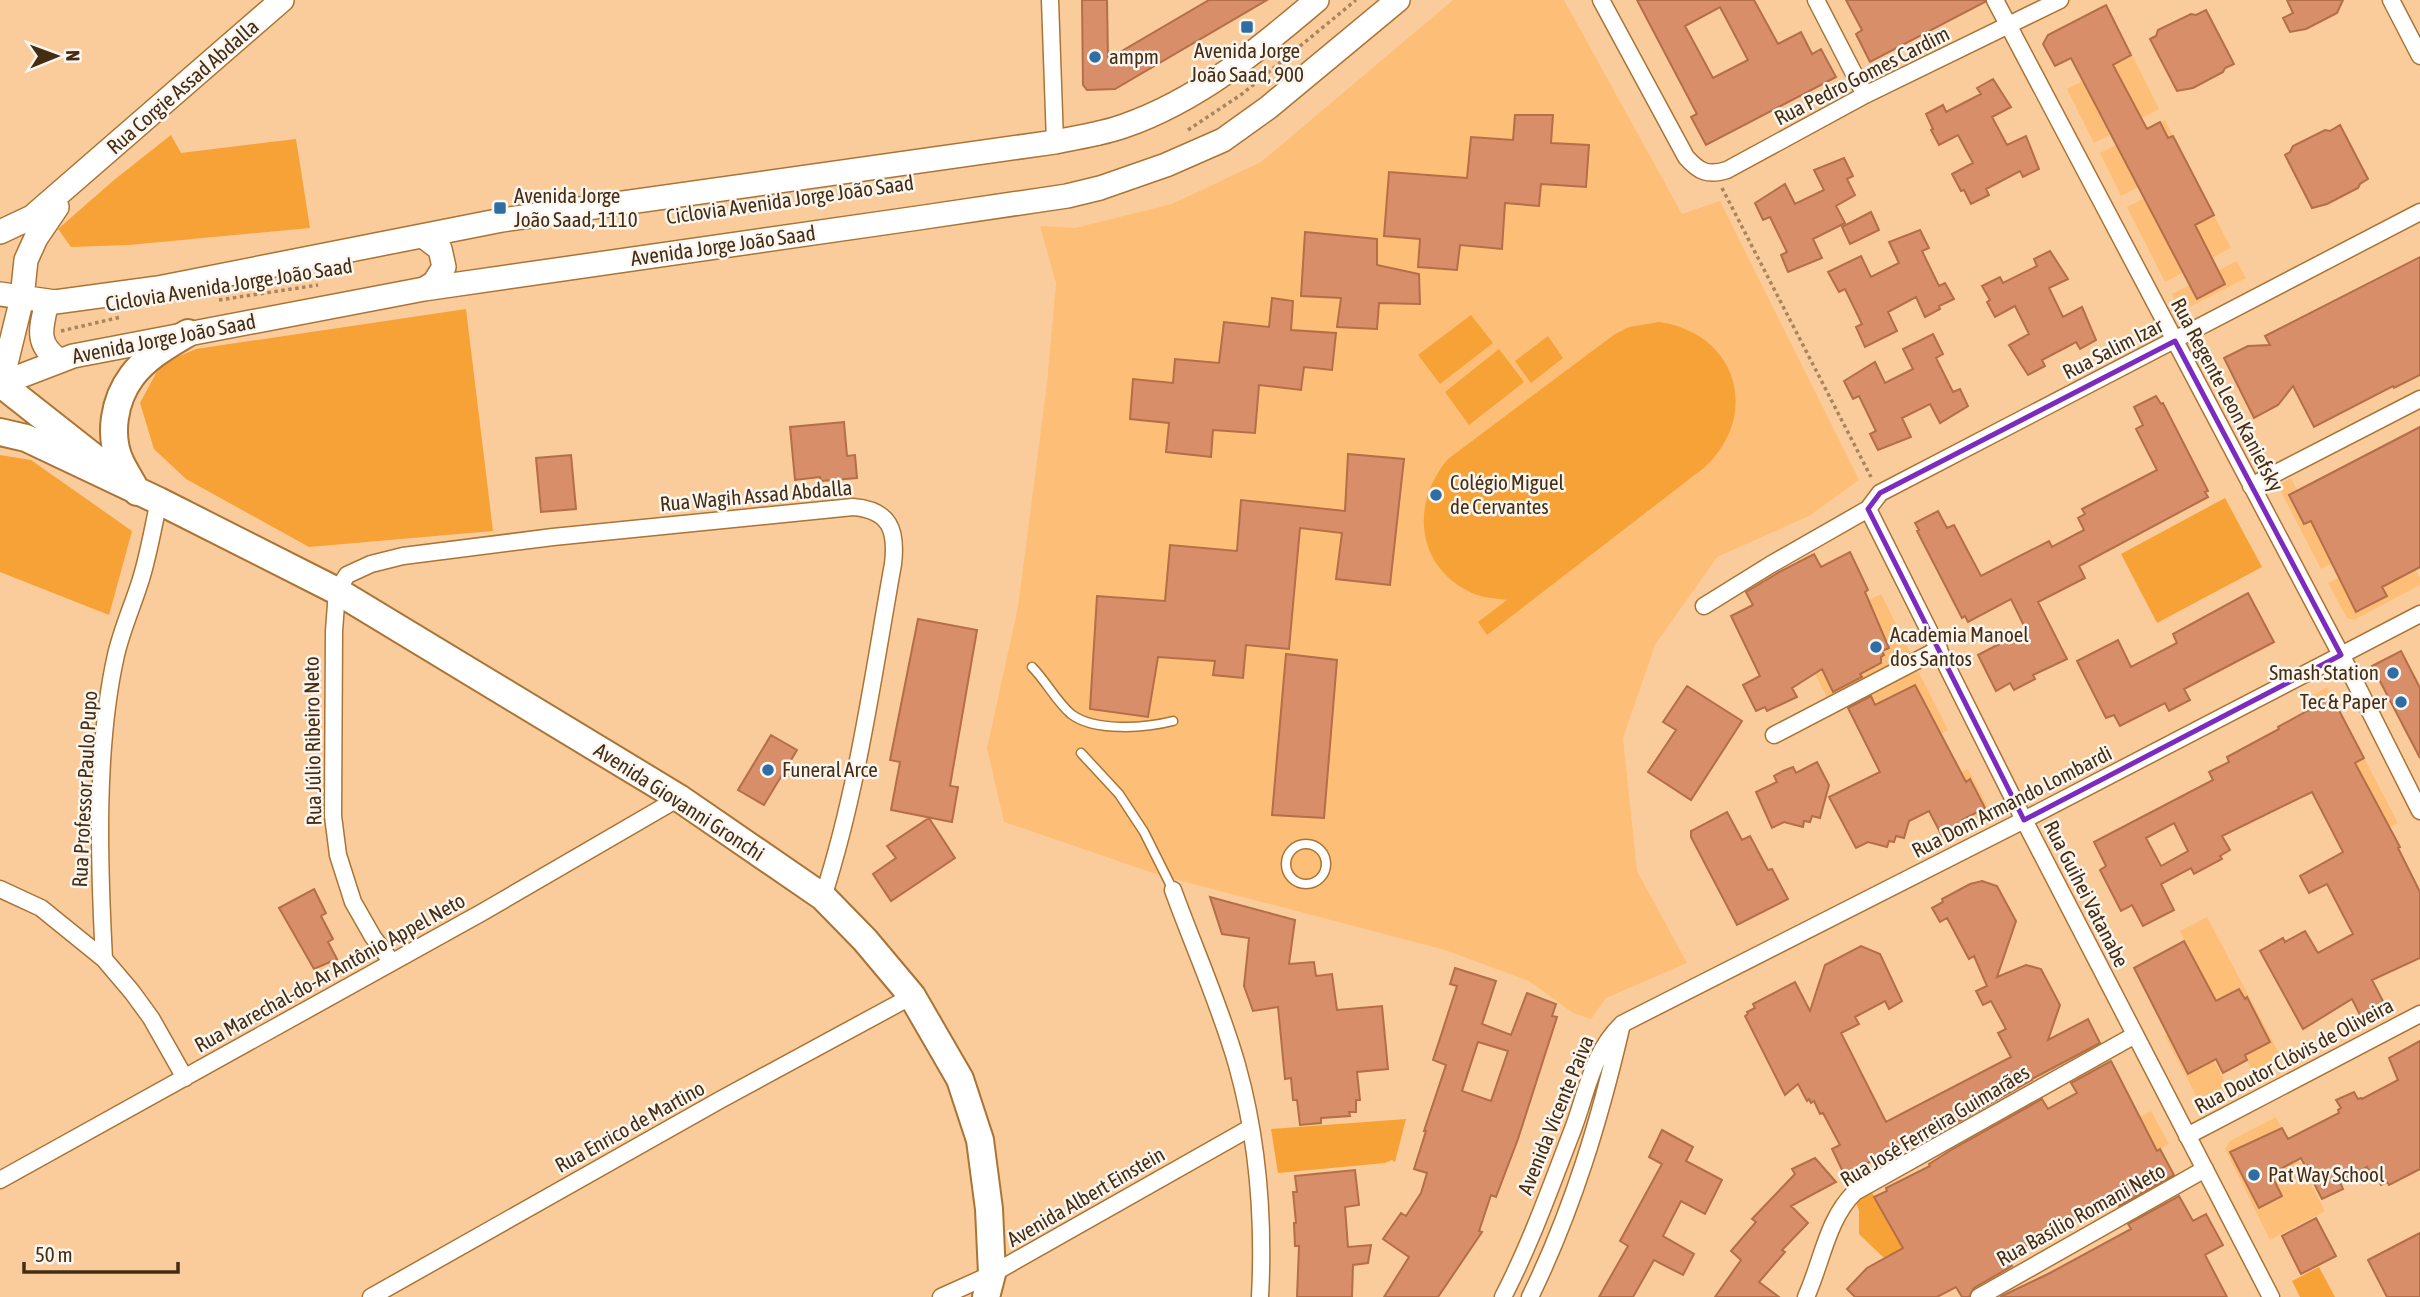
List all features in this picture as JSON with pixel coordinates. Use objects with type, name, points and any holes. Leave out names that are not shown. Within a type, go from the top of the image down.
[{"type":"main road","name":"Rua Corgie Assad Abdalla","points":[[0,232],[32,217],[282,0]]},
{"type":"main road","points":[[11,296],[47,302],[158,288],[502,220],[1055,142],[1122,127],[1179,103],[1221,77],[1293,23],[1317,0]]},
{"type":"main road","name":"Avenida Jorge João Saad","points":[[1,384],[72,356],[424,289],[1028,202],[1100,188],[1166,165],[1223,140],[1279,99],[1362,27],[1398,0]]},
{"type":"main road","name":"Rua Corgie Assad Abdalla","points":[[1,384],[11,296],[36,238],[83,174]]},
{"type":"main road","points":[[423,236],[440,249],[444,267],[434,283],[424,289]]},
{"type":"main road","points":[[47,302],[42,343],[47,352],[59,360]]},
{"type":"main road","points":[[148,496],[120,462],[114,438],[115,416],[131,376],[145,361],[188,334]]},
{"type":"main road","name":"Avenida Giovanni Gronchi","points":[[1,384],[43,419],[148,496]]},
{"type":"main road","name":"Avenida Giovanni Gronchi","points":[[0,432],[26,438],[148,496],[337,592],[679,799],[822,897],[865,940],[912,996],[960,1079],[980,1140],[989,1209],[989,1286]]},
{"type":"street","points":[[1051,0],[1055,142]]},
{"type":"street","points":[[1601,0],[1686,157],[1697,169],[1715,174]]},
{"type":"street","points":[[1816,0],[1865,95]]},
{"type":"street","name":"Rua Regente Leon Kaniefsky","points":[[1995,0],[2341,655],[2420,811]]},
{"type":"street","name":"Rua Pedro Gomes Cardim","points":[[1715,174],[1865,95],[2060,0]]},
{"type":"street","points":[[2391,0],[2420,56]]},
{"type":"street","name":"Rua Salim Izar","points":[[1868,509],[1880,494],[2420,212]]},
{"type":"street","points":[[2251,486],[2420,399]]},
{"type":"street","name":"Rua Professor Paulo Pupo","points":[[104,959],[100,893],[103,765],[111,685],[124,625],[149,550],[148,496]]},
{"type":"street","name":"Rua Wagih Assad Abdalla","points":[[337,592],[346,575],[371,564],[402,556],[580,534],[853,507],[869,508],[883,516],[892,528],[895,544],[893,564],[850,800],[839,847],[822,897]]},
{"type":"street","points":[[1704,606],[1868,509]]},
{"type":"street","name":"Rua Guihei Vatanabe","points":[[1868,509],[2024,820],[2271,1297]]},
{"type":"street","name":"Rua Júlio Ribeiro Neto","points":[[337,592],[332,733],[333,816],[338,855],[353,902],[373,937],[391,961]]},
{"type":"street","name":"Rua Dom Armando Lombardi","points":[[1622,1024],[2024,820],[2420,614]]},
{"type":"street","points":[[1774,735],[1939,649]]},
{"type":"street","name":"Rua Marechal-do-Ar Antônio Appel Neto","points":[[0,1180],[481,913],[679,799]]},
{"type":"street","points":[[0,889],[41,908],[104,959],[151,1018],[185,1078]]},
{"type":"street","points":[[1173,890],[1237,1065],[1250,1128],[1259,1196],[1262,1253],[1260,1297]]},
{"type":"street","name":"Rua Enrico de Martino","points":[[371,1297],[720,1100],[912,996]]},
{"type":"street","name":"Rua Doutor Clóvis de Oliveira","points":[[2187,1136],[2420,1014]]},
{"type":"street","name":"Avenida Vicente Paiva","points":[[1503,1297],[1524,1256],[1600,1052],[1608,1037],[1622,1024]]},
{"type":"street","name":"Avenida Vicente Paiva","points":[[1530,1297],[1578,1184],[1599,1119],[1622,1024]]},
{"type":"street","name":"Rua José Ferreira Guimarães","points":[[1806,1297],[1834,1221],[1844,1202],[1855,1192],[2135,1035]]},
{"type":"street","name":"Avenida Albert Einstein","points":[[941,1297],[989,1286],[1250,1128]]},
{"type":"street","name":"Rua Basílio Romani Neto","points":[[1979,1297],[2205,1169]]},
{"type":"lane","points":[[1032,667],[1072,715],[1088,722],[1144,727],[1173,721]]},
{"type":"lane","points":[[1081,753],[1119,794],[1144,832],[1173,890]]},
{"type":"lane","points":[[1301,845],[1318,848],[1325,858],[1322,875],[1308,884],[1296,881],[1288,872],[1286,864],[1291,851],[1301,845]]},
{"type":"path","points":[[1183,134],[1242,94],[1356,0]]},
{"type":"path","points":[[1715,174],[1880,494]]},
{"type":"path","name":"Ciclovia Avenida Jorge João Saad","points":[[213,301],[322,285]]},
{"type":"path","name":"Ciclovia Avenida Jorge João Saad","points":[[55,333],[132,314]]},
{"type":"highlighted area","points":[[2175,341],[2341,655],[2024,820],[1868,509],[1880,493]]},
{"type":"shaded area","name":"Colégio Miguel de Cervantes","points":[[1453,0],[1564,0],[1682,214],[1720,201],[1859,480],[1809,516],[1717,557],[1655,645],[1623,738],[1637,871],[1687,963],[1606,998],[1591,1019],[1573,1013],[1529,981],[1445,950],[1159,875],[1004,822],[987,748],[1018,607],[1047,383],[1056,283],[1040,226],[1075,228],[1172,204],[1261,162]]},
{"type":"shaded area","points":[[2132,55],[2159,109],[2094,143],[2067,89]]},
{"type":"shaded area","points":[[2165,120],[2186,162],[2121,196],[2100,153]]},
{"type":"shaded area","points":[[171,135],[181,153],[296,139],[310,228],[129,245],[71,247],[58,229]]},
{"type":"shaded area","points":[[2192,173],[2231,248],[2165,282],[2127,207]]},
{"type":"shaded area","points":[[2237,261],[2246,278],[2191,306],[2176,303],[2172,294]]},
{"type":"shaded area","points":[[466,309],[493,531],[309,547],[186,479],[154,449],[140,403],[161,364],[196,349]]},
{"type":"shaded area","points":[[1471,315],[1493,343],[1440,384],[1418,355]]},
{"type":"shaded area","points":[[1659,322],[1686,329],[1707,342],[1723,359],[1732,379],[1736,401],[1732,424],[1722,446],[1705,467],[1487,635],[1478,622],[1507,600],[1470,592],[1438,566],[1429,549],[1424,513],[1436,476],[1448,459],[1615,334],[1629,327]]},
{"type":"shaded area","points":[[1548,336],[1563,358],[1531,383],[1515,361]]},
{"type":"shaded area","points":[[1499,349],[1524,382],[1469,425],[1445,392]]},
{"type":"shaded area","points":[[0,455],[31,460],[132,531],[109,615],[0,572]]},
{"type":"shaded area","points":[[2291,478],[2322,536],[2381,504],[2420,578],[2420,585],[2354,620],[2347,618],[2328,583],[2382,554],[2375,540],[2321,569],[2278,486]]},
{"type":"shaded area","points":[[2225,498],[2262,567],[2157,623],[2121,554]]},
{"type":"shaded area","points":[[1881,594],[1912,656],[1827,698],[1796,636]]},
{"type":"shaded area","points":[[1918,671],[1948,730],[1901,755],[1870,695]]},
{"type":"shaded area","points":[[2327,687],[2398,823],[2344,853],[2309,787],[2345,768],[2308,698]]},
{"type":"shaded area","points":[[1968,769],[1993,817],[1945,842],[1920,793]]},
{"type":"shaded area","points":[[2207,917],[2281,1057],[2253,1072],[2180,931]]},
{"type":"shaded area","points":[[2193,1021],[2227,1086],[2199,1101],[2165,1036]]},
{"type":"shaded area","points":[[2151,1111],[2169,1144],[2105,1180],[2087,1146]]},
{"type":"shaded area","points":[[2276,1117],[2325,1211],[2270,1240],[2225,1149],[2230,1141]]},
{"type":"shaded area","points":[[1406,1119],[1395,1162],[1392,1160],[1385,1163],[1278,1173],[1271,1129]]},
{"type":"shaded area","points":[[1870,1189],[1903,1248],[1884,1258],[1859,1234],[1856,1201]]},
{"type":"shaded area","points":[[2319,1267],[2335,1297],[2300,1297],[2292,1281]]},
{"type":"building","points":[[1082,0],[1107,0],[1108,59],[1209,0],[1267,0],[1115,89],[1087,90],[1083,85]]},
{"type":"building","points":[[1637,0],[1754,0],[1778,44],[1801,32],[1812,54],[1821,49],[1836,77],[1706,145],[1691,117],[1697,114]],"holes":[[[1720,7],[1748,60],[1713,78],[1685,26]]]},
{"type":"building","points":[[1846,0],[1985,2],[1870,62],[1856,34],[1862,30]]},
{"type":"building","points":[[2287,0],[2343,0],[2337,13],[2306,29],[2290,32],[2283,18],[2293,13]]},
{"type":"building","points":[[2106,5],[2131,55],[2113,65],[2147,129],[2160,122],[2168,138],[2173,136],[2214,215],[2195,225],[2225,284],[2197,299],[2071,58],[2055,66],[2043,44],[2048,35]]},
{"type":"building","points":[[2206,10],[2234,64],[2193,88],[2177,91],[2150,39],[2156,36],[2158,30]]},
{"type":"building","points":[[1993,79],[2011,107],[1992,117],[2007,145],[2026,136],[2039,169],[2023,177],[2020,171],[1986,189],[1989,195],[1971,204],[1952,174],[1973,163],[1958,135],[1939,145],[1926,114],[1943,105],[1946,112],[1981,94],[1977,88]]},
{"type":"building","points":[[1515,115],[1553,115],[1551,143],[1589,145],[1586,187],[1541,184],[1539,206],[1505,203],[1502,249],[1460,245],[1457,270],[1418,267],[1420,239],[1384,236],[1389,172],[1467,178],[1471,137],[1513,140]]},
{"type":"building","points":[[2340,125],[2368,179],[2358,188],[2327,204],[2312,208],[2285,155],[2293,146]]},
{"type":"building","points":[[1844,158],[1853,176],[1847,179],[1855,195],[1836,206],[1845,223],[1813,239],[1822,258],[1788,272],[1781,255],[1787,252],[1770,217],[1763,220],[1755,203],[1785,184],[1795,204],[1824,190],[1814,170]]},
{"type":"building","points":[[1871,212],[1879,230],[1850,244],[1842,227]]},
{"type":"building","points":[[1920,230],[1929,248],[1922,251],[1939,286],[1945,283],[1954,299],[1925,317],[1916,297],[1888,312],[1897,331],[1865,347],[1856,327],[1862,324],[1845,289],[1839,292],[1828,272],[1861,256],[1871,277],[1899,263],[1889,242]]},
{"type":"building","points":[[1305,232],[1377,239],[1377,265],[1419,274],[1420,304],[1379,303],[1377,329],[1337,327],[1341,298],[1301,296]]},
{"type":"building","points":[[2050,251],[2068,279],[2049,288],[2063,317],[2082,307],[2096,340],[2080,349],[2076,342],[2042,360],[2045,366],[2028,375],[2009,345],[2029,334],[2015,306],[1995,317],[1982,286],[2000,277],[2003,283],[2037,266],[2034,259]]},
{"type":"building","points":[[2420,257],[2420,375],[2314,427],[2293,386],[2278,405],[2254,418],[2224,358],[2248,346],[2270,345],[2265,336]]},
{"type":"building","points":[[1272,298],[1293,301],[1291,330],[1336,333],[1332,370],[1304,367],[1301,390],[1259,385],[1255,433],[1213,430],[1211,457],[1166,452],[1169,423],[1130,419],[1133,379],[1173,383],[1175,359],[1219,363],[1224,322],[1269,327]]},
{"type":"building","points":[[1933,334],[1943,354],[1936,358],[1953,392],[1960,389],[1968,406],[1940,423],[1930,404],[1902,418],[1911,437],[1878,450],[1870,434],[1876,431],[1859,396],[1853,399],[1844,381],[1875,362],[1885,383],[1913,369],[1903,349]]},
{"type":"building","points":[[2156,396],[2161,404],[2163,403],[2208,491],[2205,492],[2208,497],[2079,566],[2085,578],[2038,602],[2067,659],[2033,675],[2035,679],[2014,690],[2010,683],[1996,691],[1978,655],[2026,630],[2011,599],[1968,622],[1965,616],[1962,618],[1915,523],[1938,511],[1947,528],[1954,525],[1981,576],[2049,541],[2052,547],[2084,530],[2078,518],[2085,514],[2082,509],[2157,470],[2136,429],[2143,425],[2134,407]]},
{"type":"building","points":[[844,422],[847,456],[855,455],[857,478],[821,481],[820,477],[795,480],[790,427]]},
{"type":"building","points":[[2420,427],[2420,567],[2382,587],[2387,596],[2356,612],[2311,521],[2304,524],[2289,495]]},
{"type":"building","points":[[1348,454],[1404,459],[1390,585],[1336,579],[1342,533],[1300,528],[1289,649],[1246,645],[1243,678],[1213,675],[1215,661],[1158,657],[1148,717],[1090,709],[1097,596],[1165,601],[1170,545],[1237,551],[1241,500],[1345,511]]},
{"type":"building","points":[[571,455],[576,509],[541,512],[536,458]]},
{"type":"building","points":[[1850,552],[1868,590],[1865,592],[1889,648],[1882,651],[1884,655],[1881,657],[1881,663],[1860,674],[1862,677],[1833,692],[1822,669],[1792,688],[1797,697],[1767,711],[1765,707],[1756,711],[1743,685],[1760,676],[1731,616],[1753,605],[1746,592],[1781,571],[1814,554],[1821,567]]},
{"type":"building","points":[[2248,593],[2274,642],[2184,689],[2190,700],[2169,711],[2165,703],[2120,726],[2114,715],[2106,718],[2077,661],[2118,640],[2131,667],[2177,643],[2173,634]]},
{"type":"building","points":[[918,619],[977,630],[950,786],[958,787],[952,822],[891,810],[900,762],[890,760]]},
{"type":"building","points":[[2401,651],[2420,688],[2420,758],[2372,666]]},
{"type":"building","points":[[1286,654],[1337,660],[1324,818],[1272,815]]},
{"type":"building","points":[[1915,685],[1966,782],[1970,779],[1985,808],[1962,820],[1964,825],[1942,836],[1929,811],[1909,821],[1904,838],[1896,836],[1894,842],[1889,841],[1887,847],[1868,842],[1856,848],[1829,797],[1880,772],[1848,708],[1871,696],[1875,705]]},
{"type":"building","points":[[1687,686],[1742,721],[1691,800],[1648,772],[1676,730],[1663,722]]},
{"type":"building","points":[[2332,697],[2364,758],[2355,763],[2400,847],[2398,848],[2420,892],[2420,958],[2372,980],[2384,1003],[2360,1015],[2352,999],[2303,1029],[2260,951],[2283,938],[2285,942],[2305,931],[2318,953],[2353,934],[2327,884],[2309,893],[2300,876],[2343,852],[2312,792],[2222,836],[2230,850],[2220,856],[2222,859],[2194,874],[2191,868],[2161,884],[2174,910],[2143,926],[2132,905],[2121,911],[2100,870],[2106,866],[2094,842],[2213,780],[2209,772],[2229,762],[2227,757],[2279,729],[2278,727]],"holes":[[[2174,823],[2188,851],[2161,866],[2146,838]]]},
{"type":"building","name":"Funeral Arce","points":[[771,735],[797,750],[764,805],[738,790]]},
{"type":"building","points":[[1817,762],[1829,785],[1820,818],[1812,816],[1810,822],[1804,821],[1803,827],[1784,822],[1772,828],[1756,792],[1777,782],[1774,776],[1783,771],[1793,767],[1796,773]]},
{"type":"building","points":[[1727,812],[1742,840],[1750,836],[1768,870],[1772,869],[1788,899],[1737,925],[1691,837],[1691,831]]},
{"type":"building","points":[[929,818],[955,858],[891,901],[873,874],[896,858],[887,846]]},
{"type":"building","points":[[1982,881],[1997,886],[2016,921],[1997,977],[2026,965],[2041,969],[2060,1005],[2048,1040],[2088,1019],[2100,1043],[1940,1132],[1935,1125],[1845,1176],[1832,1149],[1840,1145],[1823,1113],[1820,1114],[1814,1101],[1807,1101],[1798,1084],[1785,1095],[1745,1016],[1755,1008],[1753,1004],[1795,982],[1810,1011],[1825,965],[1861,946],[1880,954],[1902,1001],[1889,1009],[1885,1001],[1855,1017],[1859,1024],[1841,1033],[1886,1122],[2011,1057],[1998,1033],[2006,1029],[1991,1001],[1983,1005],[1976,991],[1987,986],[1974,956],[1969,959],[1947,918],[1940,922],[1932,908],[1943,902],[1942,899],[1970,884]]},
{"type":"building","points":[[314,889],[326,913],[321,916],[333,939],[328,942],[337,959],[314,969],[279,908]]},
{"type":"building","points":[[1210,897],[1295,920],[1289,964],[1314,962],[1316,976],[1332,974],[1337,1010],[1382,1006],[1388,1069],[1357,1072],[1360,1100],[1356,1100],[1356,1112],[1349,1112],[1350,1116],[1321,1118],[1321,1123],[1300,1125],[1297,1100],[1293,1100],[1291,1078],[1285,1079],[1278,1007],[1253,1011],[1244,986],[1249,938],[1222,934]]},
{"type":"building","points":[[2184,941],[2216,1001],[2239,989],[2245,999],[2247,997],[2270,1042],[2245,1055],[2247,1060],[2223,1073],[2216,1059],[2188,1074],[2134,968]]},
{"type":"building","points":[[1455,968],[1496,981],[1482,1024],[1511,1035],[1527,993],[1556,1004],[1552,1016],[1557,1017],[1518,1139],[1496,1197],[1491,1195],[1479,1231],[1482,1232],[1438,1297],[1384,1297],[1409,1257],[1383,1239],[1401,1213],[1406,1216],[1421,1193],[1427,1173],[1414,1169],[1446,1065],[1433,1060],[1457,986],[1450,984]],"holes":[[[1478,1042],[1508,1051],[1491,1101],[1462,1091]]]},
{"type":"building","points":[[2420,1041],[2420,1169],[2389,1185],[2387,1182],[2381,1185],[2376,1176],[2372,1178],[2367,1167],[2340,1182],[2343,1189],[2322,1199],[2301,1158],[2271,1174],[2282,1196],[2259,1208],[2230,1152],[2282,1128],[2288,1139],[2339,1113],[2341,1108],[2336,1100],[2354,1092],[2358,1099],[2362,1099],[2398,1080],[2389,1058]]},
{"type":"building","points":[[2111,1061],[2157,1151],[2160,1149],[2174,1175],[2119,1206],[2116,1200],[2006,1256],[2012,1266],[1974,1288],[1969,1297],[1962,1297],[1956,1287],[1937,1297],[1855,1297],[1847,1289],[1867,1268],[1903,1248],[1874,1197],[2042,1099],[2048,1109],[2077,1093],[2071,1083]]},
{"type":"building","points":[[1662,1130],[1693,1147],[1686,1161],[1722,1180],[1705,1214],[1681,1201],[1663,1236],[1694,1254],[1683,1275],[1654,1260],[1633,1297],[1599,1297],[1628,1246],[1620,1241],[1662,1164],[1649,1157]]},
{"type":"building","points":[[1815,1158],[1836,1182],[1791,1206],[1808,1223],[1782,1250],[1785,1252],[1759,1282],[1779,1297],[1715,1297],[1741,1260],[1731,1251],[1756,1222],[1752,1219],[1795,1174],[1792,1169]]},
{"type":"building","points":[[1355,1170],[1359,1205],[1345,1207],[1348,1247],[1371,1245],[1368,1263],[1353,1265],[1352,1297],[1297,1297],[1299,1246],[1295,1246],[1295,1176]]},
{"type":"building","points":[[2179,1196],[2193,1221],[2206,1214],[2223,1245],[2205,1255],[2227,1297],[2000,1297],[2131,1229],[2128,1224]]},
{"type":"building","points":[[2316,1218],[2336,1256],[2301,1274],[2282,1236]]},
{"type":"building","points":[[2420,1233],[2420,1297],[2387,1297],[2368,1260]]},
{"type":"place","name":"Avenida Jorge João Saad, 900","points":[[1247,27]]},
{"type":"place","name":"ampm","points":[[1095,57]]},
{"type":"place","name":"Avenida Jorge João Saad, 1110","points":[[500,208]]},
{"type":"place","name":"Colégio Miguel de Cervantes","points":[[1436,495]]},
{"type":"place","name":"Academia Manoel dos Santos","points":[[1876,647]]},
{"type":"place","name":"Smash Station","points":[[2393,673]]},
{"type":"place","name":"Tec & Paper","points":[[2401,702]]},
{"type":"place","name":"Funeral Arce","points":[[768,770]]},
{"type":"place","name":"Pat Way School","points":[[2254,1175]]}]
